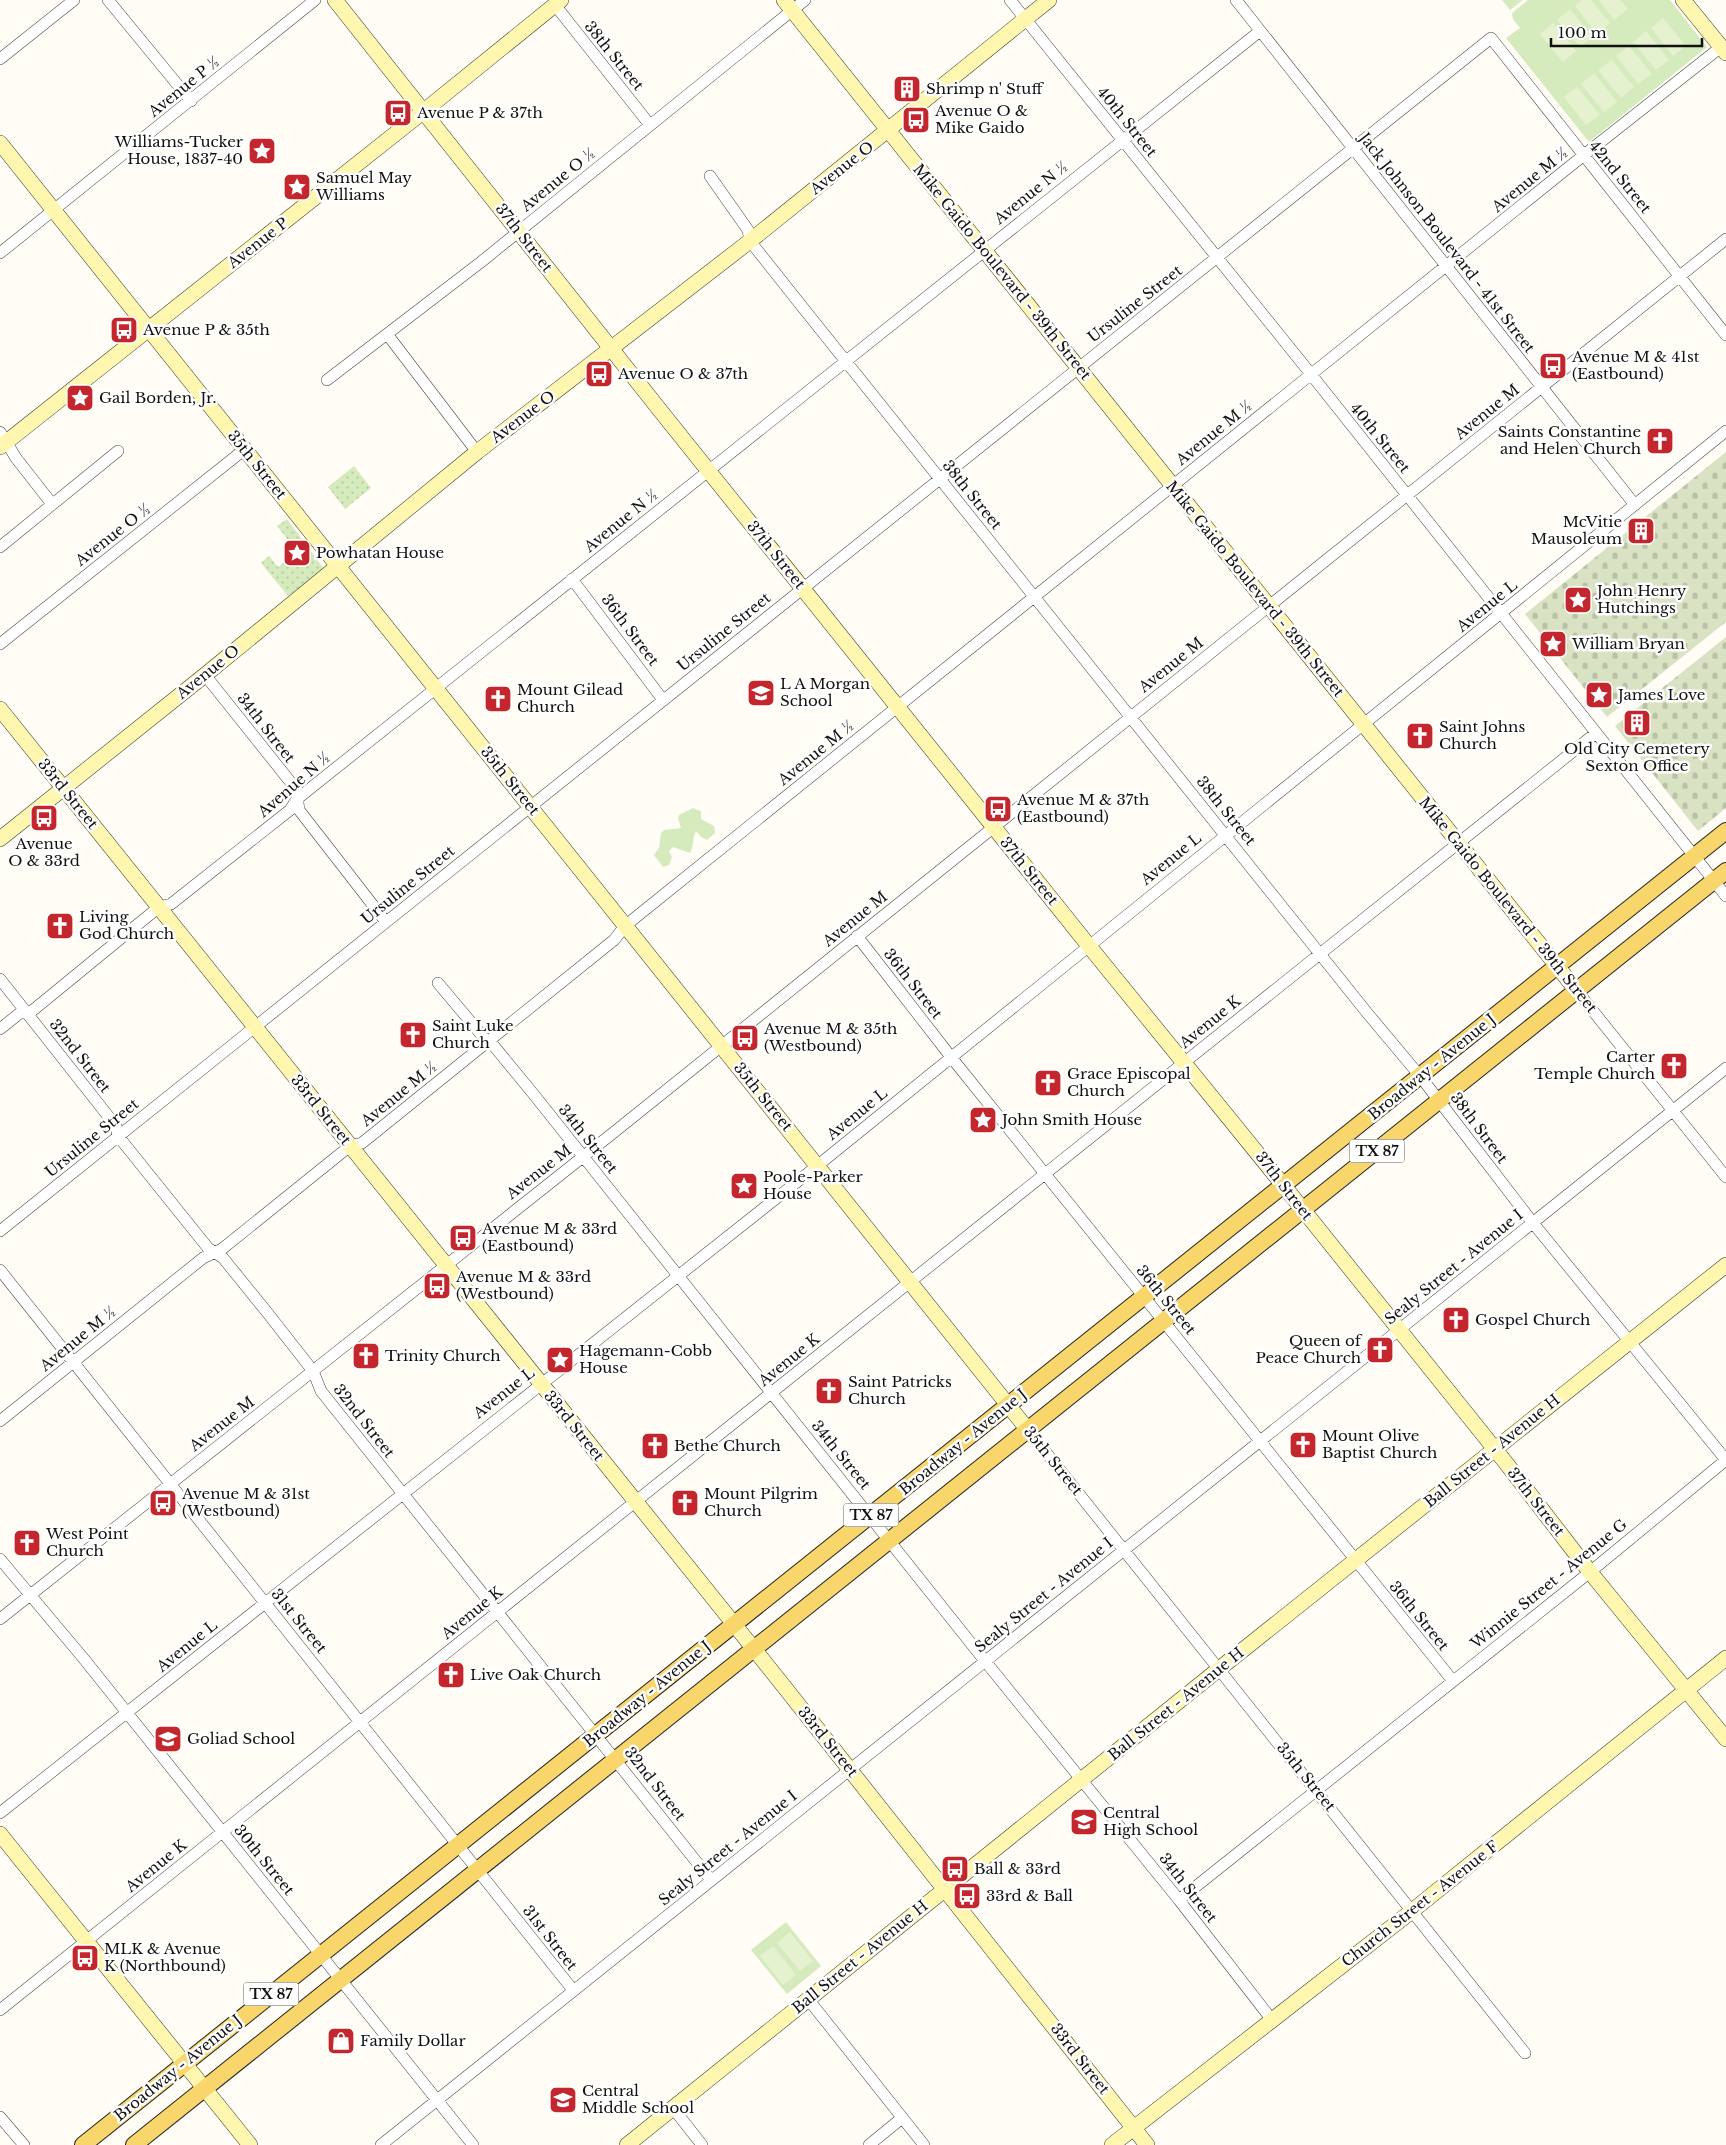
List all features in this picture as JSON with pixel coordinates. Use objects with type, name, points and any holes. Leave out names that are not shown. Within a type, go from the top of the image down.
[{"type":"main road","name":"37th Street","points":[[335,0],[708,470],[1089,946],[1284,1186],[1590,1572],[1726,1739]]},
{"type":"main road","name":"Avenue O","points":[[0,839],[205,675],[478,452],[750,241],[1050,0]]},
{"type":"main road","points":[[1683,0],[1724,50]]},
{"type":"main road","name":"Avenue P","points":[[2,440],[149,330],[558,2]]},
{"type":"main road","name":"Mike Gaido Boulevard - 39th Street","points":[[788,5],[1577,991]]},
{"type":"main road","name":"35th Street","points":[[0,143],[1028,1430]]},
{"type":"main road","name":"33rd Street","points":[[0,709],[850,1769],[1147,2145]]},
{"type":"main road","name":"Broadway - Avenue J","points":[[83,2145],[1726,831]]},
{"type":"main road","name":"Broadway - Avenue J","points":[[134,2145],[1720,876]]},
{"type":"main road","name":"Ball Street - Avenue H","points":[[627,2145],[1355,1560],[1726,1265]]},
{"type":"main road","name":"Church Street - Avenue F","points":[[1112,2145],[1412,1911],[1726,1658]]},
{"type":"main road","points":[[0,1834],[250,2145]]},
{"type":"street","points":[[0,59],[74,0]]},
{"type":"street","points":[[108,0],[191,101]]},
{"type":"street","name":"Avenue P ½","points":[[0,253],[315,0]]},
{"type":"street","name":"Avenue O ½","points":[[327,380],[519,232],[650,125],[788,5],[805,0]]},
{"type":"street","name":"40th Street","points":[[1010,0],[1695,856],[1720,876],[1726,896]]},
{"type":"street","name":"Jack Johnson Boulevard - 41st Street","points":[[1236,0],[1634,505]]},
{"type":"street","name":"38th Street","points":[[558,2],[650,125]]},
{"type":"street","name":"Avenue N ½","points":[[0,1029],[20,1013],[35,1009],[159,907],[171,904],[290,810],[297,798],[1260,31]]},
{"type":"street","name":"Ursuline Street","points":[[0,1230],[1217,259],[1491,38]]},
{"type":"street","name":"42nd Street","points":[[1491,38],[1726,335]]},
{"type":"street","name":"Avenue M ½","points":[[0,1421],[203,1258],[222,1249],[350,1146],[362,1143],[618,936],[625,926],[1584,155],[1724,50]]},
{"type":"street","name":"38th Street","points":[[710,176],[748,230],[750,241],[1320,954],[1420,1076],[1629,1342],[1726,1460]]},
{"type":"street","name":"Avenue M","points":[[0,1619],[583,1157],[1726,239]]},
{"type":"street","points":[[387,334],[478,452]]},
{"type":"street","name":"Avenue L","points":[[0,1813],[817,1166],[1726,431]]},
{"type":"street","points":[[2,440],[52,504]]},
{"type":"street","name":"Avenue O ½","points":[[0,644],[245,449]]},
{"type":"street","points":[[0,547],[118,451]]},
{"type":"street","name":"36th Street","points":[[572,579],[664,700]]},
{"type":"street","name":"34th Street","points":[[205,675],[296,790],[299,810],[386,922]]},
{"type":"street","name":"Avenue K","points":[[0,2010],[1596,733]]},
{"type":"street","name":"36th Street","points":[[857,936],[951,1057],[1453,1681]]},
{"type":"street","name":"32nd Street","points":[[0,979],[116,1126],[118,1136],[213,1253],[223,1258],[313,1371],[321,1391],[597,1734],[711,1880]]},
{"type":"street","name":"34th Street","points":[[438,984],[484,1039],[489,1040],[985,1661],[1179,1900],[1272,2020]]},
{"type":"street","name":"Mike Gaido Boulevard - 39th Street","points":[[1577,991],[1726,1177]]},
{"type":"street","name":"Sealy Street - Avenue I","points":[[381,2145],[1726,1068]]},
{"type":"street","name":"31st Street","points":[[0,1270],[459,1844],[573,1990]]},
{"type":"street","name":"35th Street","points":[[1028,1430],[1524,2053]]},
{"type":"street","name":"Winnie Street - Avenue G","points":[[1179,1900],[1590,1572],[1726,1460]]},
{"type":"street","name":"30th Street","points":[[0,1559],[321,1954],[473,2145]]},
{"type":"street","points":[[808,1999],[924,2145]]},
{"type":"street","points":[[673,2108],[702,2145]]},
{"type":"street","points":[[0,2117],[24,2145]]},
{"type":"street","points":[[869,2145],[902,2118]]},
{"type":"green space","points":[[1502,0],[1523,0],[1510,10]]},
{"type":"green space","points":[[1528,0],[1670,0],[1707,47],[1589,142],[1506,38],[1520,28],[1513,19],[1512,13]]},
{"type":"green space","points":[[1582,0],[1591,0],[1610,23],[1597,34],[1575,6]]},
{"type":"green space","points":[[1599,0],[1620,0],[1628,9],[1614,20]]},
{"type":"green space","points":[[1570,9],[1593,37],[1580,47],[1557,20]]},
{"type":"green space","points":[[1663,18],[1686,46],[1673,56],[1651,28]]},
{"type":"green space","points":[[1553,23],[1576,51],[1563,62],[1540,34]]},
{"type":"green space","points":[[1646,31],[1669,60],[1656,70],[1633,42]]},
{"type":"green space","points":[[1629,46],[1652,74],[1638,84],[1616,56]]},
{"type":"green space","points":[[1612,60],[1634,87],[1621,98],[1598,70]]},
{"type":"green space","points":[[1594,73],[1617,102],[1604,112],[1581,84]]},
{"type":"green space","points":[[1577,87],[1600,115],[1586,125],[1564,97]]},
{"type":"green space","points":[[1726,452],[1726,622],[1607,717],[1525,614]]},
{"type":"green space","points":[[354,466],[371,488],[345,509],[328,487]]},
{"type":"green space","points":[[287,519],[324,569],[288,596],[261,563],[269,556],[278,567],[292,556],[284,544],[288,540],[277,526]]},
{"type":"green space","points":[[1726,637],[1726,808],[1698,831],[1615,726]]},
{"type":"green space","points":[[693,808],[701,811],[701,819],[714,826],[715,833],[707,840],[696,831],[690,853],[673,847],[669,851],[672,857],[669,865],[663,867],[654,855],[659,848],[661,833],[664,830],[681,828],[679,815]]},
{"type":"green space","points":[[786,1922],[821,1966],[787,1994],[751,1950]]},
{"type":"green space","points":[[790,1932],[813,1961],[800,1971],[777,1943]]},
{"type":"green space","points":[[773,1946],[796,1975],[783,1985],[760,1956]]},
{"type":"place","name":"Shrimp n' Stuff","points":[[907,89]]},
{"type":"place","name":"Avenue P & 37th","points":[[398,113]]},
{"type":"place","name":"Avenue O & Mike Gaido","points":[[916,120]]},
{"type":"place","name":"Williams-Tucker House, 1837-40","points":[[262,151]]},
{"type":"place","name":"Samuel May Williams","points":[[297,187]]},
{"type":"place","name":"Avenue P & 35th","points":[[124,330]]},
{"type":"place","name":"Avenue M & 41st (Eastbound)","points":[[1553,366]]},
{"type":"place","name":"Avenue O & 37th","points":[[599,374]]},
{"type":"place","name":"Gail Borden, Jr.","points":[[80,398]]},
{"type":"place","name":"Saints Constantine and Helen Church","points":[[1660,441]]},
{"type":"place","name":"McVitie Mausoleum","points":[[1641,531]]},
{"type":"place","name":"Powhatan House","points":[[297,553]]},
{"type":"place","name":"John Henry Hutchings","points":[[1578,600]]},
{"type":"place","name":"William Bryan","points":[[1553,644]]},
{"type":"place","name":"L A Morgan School","points":[[761,693]]},
{"type":"place","name":"James Love","points":[[1599,695]]},
{"type":"place","name":"Mount Gilead Church","points":[[498,699]]},
{"type":"place","name":"Old City Cemetery Sexton Office","points":[[1637,723]]},
{"type":"place","name":"Saint Johns Church","points":[[1420,736]]},
{"type":"place","name":"Avenue M & 37th (Eastbound)","points":[[998,809]]},
{"type":"place","name":"Avenue O & 33rd","points":[[44,818]]},
{"type":"place","name":"Living God Church","points":[[60,926]]},
{"type":"place","name":"Saint Luke Church","points":[[413,1035]]},
{"type":"place","name":"Avenue M & 35th (Westbound)","points":[[745,1038]]},
{"type":"place","name":"Carter Temple Church","points":[[1674,1066]]},
{"type":"place","name":"Grace Episcopal Church","points":[[1048,1083]]},
{"type":"place","name":"John Smith House","points":[[983,1120]]},
{"type":"place","name":"Poole-Parker House","points":[[744,1186]]},
{"type":"place","name":"Avenue M & 33rd (Eastbound)","points":[[463,1238]]},
{"type":"place","name":"Avenue M & 33rd (Westbound)","points":[[437,1286]]},
{"type":"place","name":"Gospel Church","points":[[1456,1320]]},
{"type":"place","name":"Queen of Peace Church","points":[[1380,1350]]},
{"type":"place","name":"Trinity Church","points":[[366,1356]]},
{"type":"place","name":"Hagemann-Cobb House","points":[[560,1360]]},
{"type":"place","name":"Saint Patricks Church","points":[[829,1391]]},
{"type":"place","name":"Mount Olive Baptist Church","points":[[1303,1445]]},
{"type":"place","name":"Bethe Church","points":[[655,1446]]},
{"type":"place","name":"Avenue M & 31st (Westbound)","points":[[163,1503]]},
{"type":"place","name":"Mount Pilgrim Church","points":[[685,1503]]},
{"type":"place","name":"West Point Church","points":[[27,1543]]},
{"type":"place","name":"Live Oak Church","points":[[451,1675]]},
{"type":"place","name":"Goliad School","points":[[168,1739]]},
{"type":"place","name":"Central High School","points":[[1084,1822]]},
{"type":"place","name":"Ball & 33rd","points":[[955,1869]]},
{"type":"place","name":"33rd & Ball","points":[[967,1896]]},
{"type":"place","name":"MLK & Avenue K (Northbound)","points":[[85,1958]]},
{"type":"place","name":"Family Dollar","points":[[341,2041]]},
{"type":"place","name":"Central Middle School","points":[[563,2100]]}]
